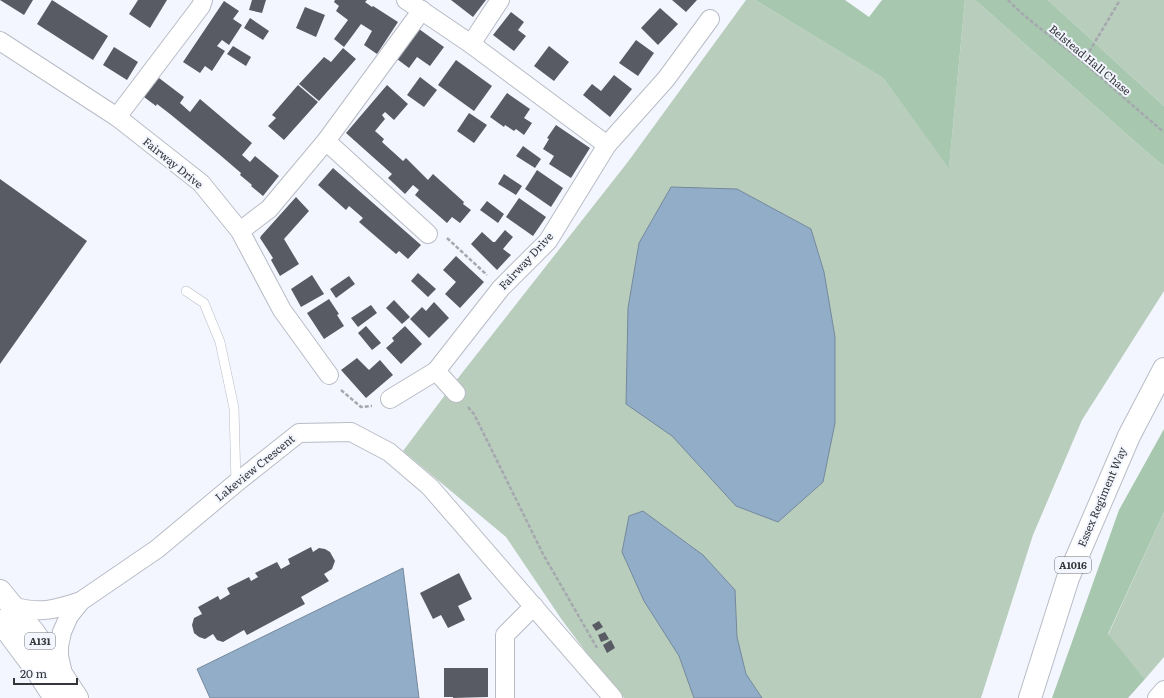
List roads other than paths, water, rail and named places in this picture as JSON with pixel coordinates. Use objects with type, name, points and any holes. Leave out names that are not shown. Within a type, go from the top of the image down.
[{"type":"main road","name":"Essex Regiment Way","points":[[1030,698],[1068,578],[1129,436],[1164,369]]},
{"type":"main road","name":"A131","points":[[4,606],[35,634],[77,698]]},
{"type":"main road","name":"A131","points":[[4,606],[38,672],[55,698]]},
{"type":"street","points":[[117,117],[201,6],[203,0]]},
{"type":"street","points":[[406,0],[471,44],[607,145]]},
{"type":"street","points":[[471,44],[500,0]]},
{"type":"street","points":[[240,232],[269,209],[326,141],[422,10]]},
{"type":"street","name":"Fairway Drive","points":[[390,398],[436,371],[501,288],[548,241],[607,145],[666,79],[710,19]]},
{"type":"street","name":"Fairway Drive","points":[[0,41],[117,117],[201,183],[240,232],[282,310],[329,375]]},
{"type":"street","points":[[326,141],[428,234]]},
{"type":"street","points":[[436,371],[456,393]]},
{"type":"street","name":"Lakeview Crescent","points":[[64,679],[59,656],[59,646],[62,632],[69,616],[81,601],[157,549],[299,433],[350,432],[389,452],[430,487],[613,698]]},
{"type":"street","name":"Lakeview Crescent","points":[[4,606],[35,611],[48,610],[81,601]]},
{"type":"street","points":[[505,698],[504,635],[534,606]]},
{"type":"street","points":[[1157,698],[1164,690]]},
{"type":"lane","points":[[186,291],[204,304],[220,342],[234,408],[236,483]]},
{"type":"water","points":[[671,187],[737,189],[811,229],[824,272],[835,337],[835,423],[823,482],[778,522],[736,506],[672,436],[626,404],[628,308],[639,243]]},
{"type":"water","points":[[643,511],[703,555],[735,590],[737,637],[746,674],[762,698],[694,698],[679,656],[644,601],[622,552],[629,516]]},
{"type":"water","points":[[403,568],[419,698],[210,698],[197,669]]}]
